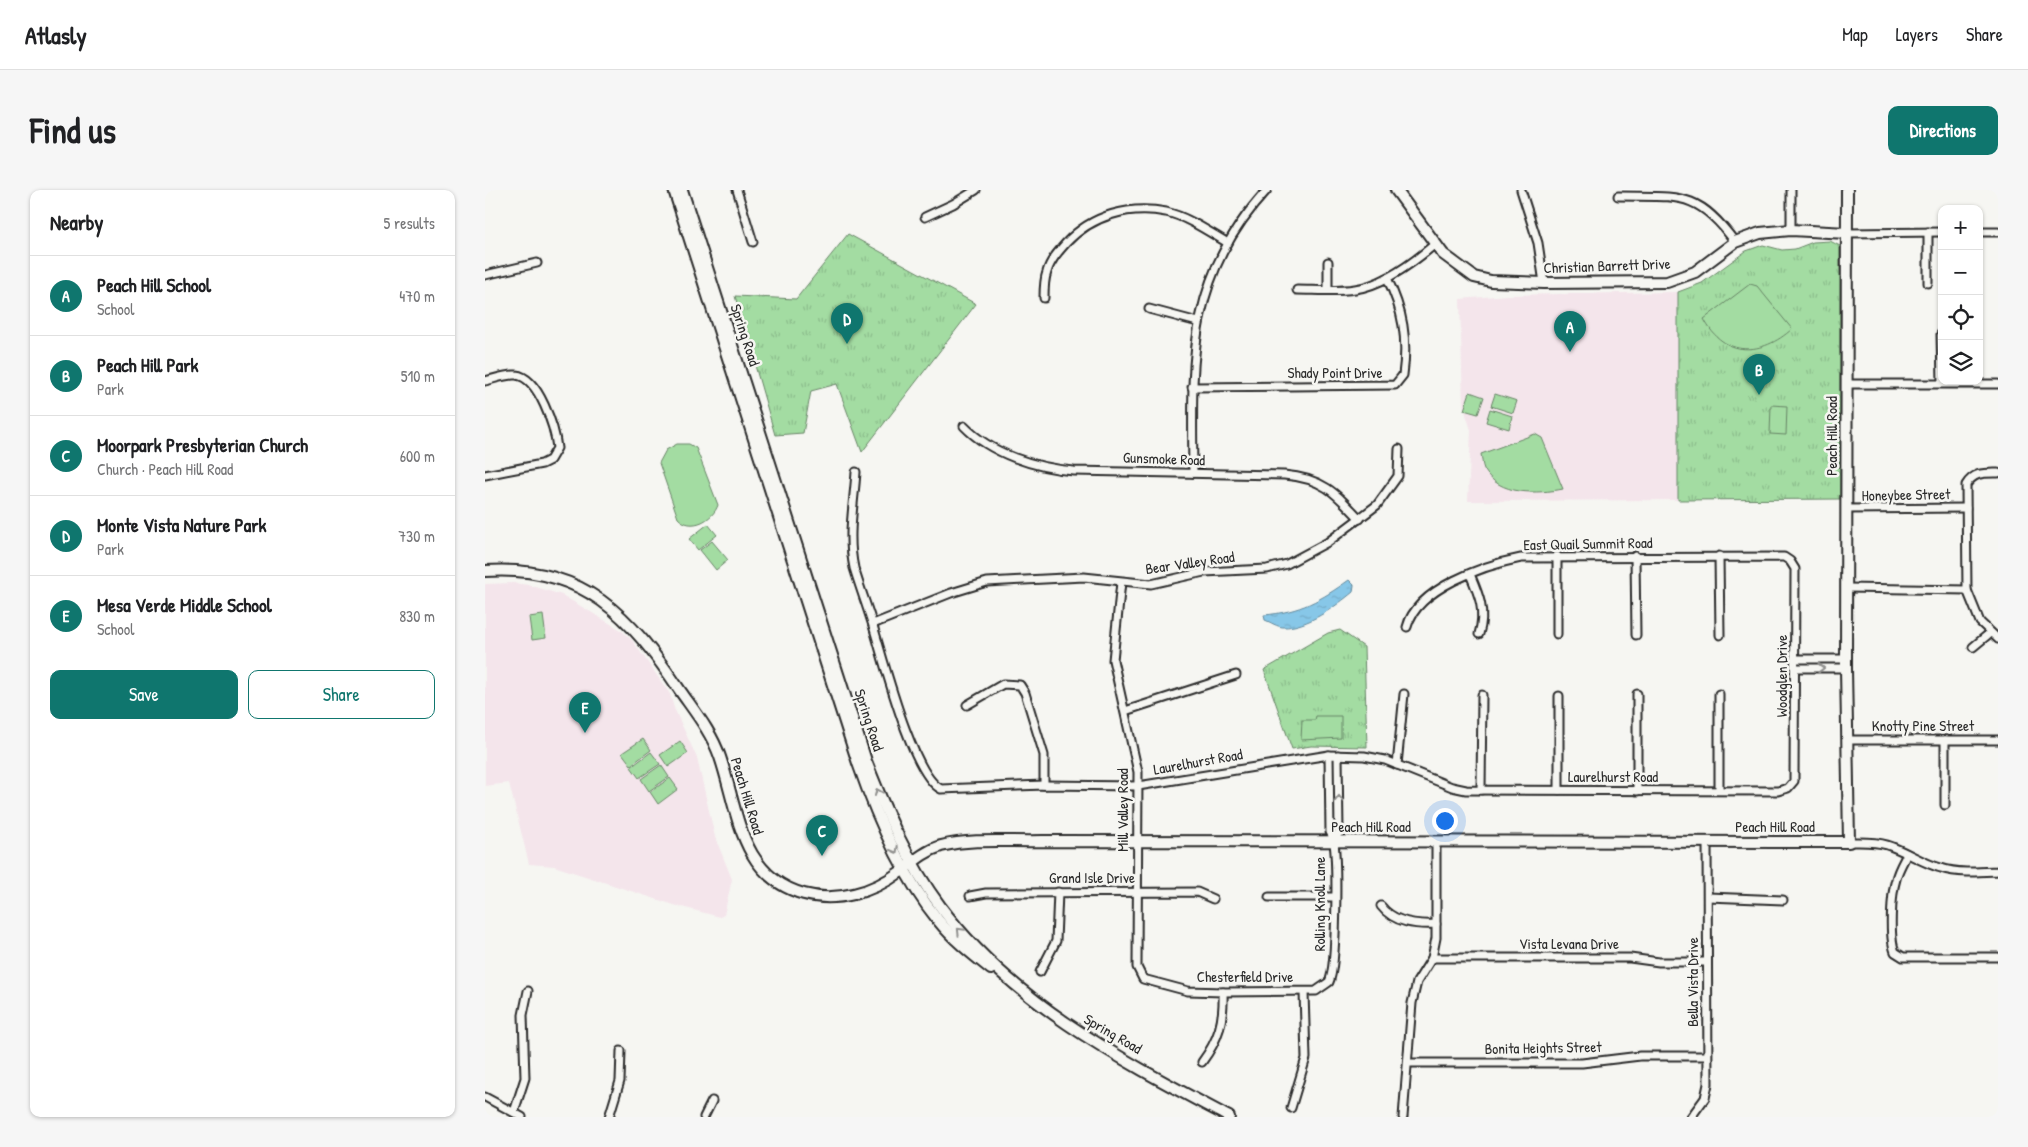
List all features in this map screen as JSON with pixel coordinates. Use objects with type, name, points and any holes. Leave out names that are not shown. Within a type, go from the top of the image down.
[{"type":"street","name":"Spring Road","points":[[674,190],[861,771],[877,815],[908,865],[954,924],[1035,1001],[1085,1036],[1229,1117]]},
{"type":"street","name":"Spring Road","points":[[682,190],[866,761],[908,865],[927,906],[947,930],[1030,1003],[1078,1038],[1218,1117]]},
{"type":"street","points":[[737,190],[753,242]]},
{"type":"street","points":[[925,217],[953,204],[976,190]]},
{"type":"street","points":[[1193,473],[1192,387],[1198,322],[1208,285],[1228,243],[1245,217],[1267,190]]},
{"type":"street","name":"Christian Barrett Drive","points":[[1396,190],[1435,244],[1455,265],[1475,277],[1491,281],[1543,283],[1667,282],[1695,272],[1735,242],[1760,233],[1791,230],[1847,232]]},
{"type":"street","points":[[1521,190],[1538,243],[1543,283]]},
{"type":"street","points":[[1791,190],[1791,230]]},
{"type":"street","name":"Peach Hill Road","points":[[485,571],[523,571],[559,578],[599,598],[623,617],[643,638],[706,729],[720,756],[740,832],[749,850],[761,867],[784,886],[817,896],[850,895],[879,885],[931,850],[952,844],[1043,841],[1849,842],[1846,664],[1847,190]]},
{"type":"street","points":[[1618,196],[1687,198],[1700,204],[1721,222],[1735,242]]},
{"type":"street","points":[[1044,298],[1047,272],[1061,249],[1087,225],[1113,213],[1144,209],[1167,212],[1196,224],[1228,243]]},
{"type":"street","points":[[1847,232],[1938,232]]},
{"type":"street","points":[[1928,232],[1928,283]]},
{"type":"street","points":[[1983,232],[1998,232]]},
{"type":"street","points":[[1297,290],[1360,288],[1387,278],[1435,244]]},
{"type":"street","points":[[1328,262],[1328,290]]},
{"type":"street","points":[[485,275],[537,263]]},
{"type":"street","name":"Shady Point Drive","points":[[1192,387],[1395,385],[1403,375],[1404,333],[1400,305],[1387,278]]},
{"type":"street","points":[[1149,309],[1198,322]]},
{"type":"street","points":[[485,381],[517,375],[528,380],[547,411],[557,448],[550,460],[542,464],[485,474]]},
{"type":"street","points":[[1847,384],[1938,383]]},
{"type":"street","points":[[1983,384],[1998,384]]},
{"type":"street","name":"Gunsmoke Road","points":[[964,426],[976,438],[997,449],[1049,469],[1074,472],[1284,475],[1311,479],[1337,494],[1360,519]]},
{"type":"street","name":"Bear Valley Road","points":[[873,624],[951,593],[987,582],[1084,577],[1121,582],[1159,583],[1204,572],[1277,567],[1308,554],[1360,519],[1377,505],[1394,485],[1399,468],[1399,449]]},
{"type":"street","name":"Laurelhurst Road","points":[[856,472],[851,516],[851,556],[910,741],[932,782],[938,788],[948,790],[1044,785],[1138,786],[1329,755],[1371,757],[1397,765],[1452,787],[1481,790],[1778,791],[1791,786]]},
{"type":"street","points":[[1998,473],[1979,473],[1971,476],[1966,485],[1967,590],[1980,622],[1998,639]]},
{"type":"street","name":"Honeybee Street","points":[[1847,509],[1966,508]]},
{"type":"street","points":[[1557,556],[1557,634]]},
{"type":"street","name":"East Quail Summit Road","points":[[1407,627],[1410,615],[1424,601],[1449,583],[1512,559],[1557,556],[1783,557],[1793,564]]},
{"type":"street","points":[[1635,556],[1636,635]]},
{"type":"street","points":[[1719,556],[1720,636]]},
{"type":"street","name":"Woodglen Drive","points":[[1791,786],[1796,774],[1796,590],[1793,564]]},
{"type":"street","points":[[1470,574],[1481,602],[1482,624],[1479,634]]},
{"type":"street","name":"Mill Valley Road","points":[[1121,582],[1113,660],[1138,764],[1137,967],[1143,979]]},
{"type":"street","points":[[1847,588],[1967,590]]},
{"type":"street","points":[[1973,647],[1990,633]]},
{"type":"street","points":[[1795,659],[1846,664]]},
{"type":"street","points":[[1795,668],[1846,664]]},
{"type":"street","points":[[1125,711],[1236,675]]},
{"type":"street","points":[[967,705],[1003,684],[1020,686],[1025,693],[1044,754],[1044,785]]},
{"type":"street","points":[[1397,765],[1404,694]]},
{"type":"street","points":[[1637,694],[1637,791]]},
{"type":"street","points":[[1719,694],[1719,790]]},
{"type":"street","points":[[1481,790],[1482,695]]},
{"type":"street","points":[[1559,696],[1559,790]]},
{"type":"street","name":"Knotty Pine Street","points":[[1847,740],[1998,740]]},
{"type":"street","points":[[1945,740],[1945,805]]},
{"type":"street","name":"Rolling Knoll Lane","points":[[1329,755],[1330,832],[1334,841],[1334,966]]},
{"type":"street","name":"Rolling Knoll Lane","points":[[1334,841],[1339,832],[1338,755]]},
{"type":"street","points":[[1403,1117],[1414,991],[1431,958],[1436,924],[1436,842]]},
{"type":"street","name":"Bella Vista Drive","points":[[1691,1117],[1706,1094],[1707,842]]},
{"type":"street","points":[[1849,842],[1870,842],[1887,845],[1952,870],[1968,872],[1998,871]]},
{"type":"street","points":[[1907,854],[1896,878],[1893,894],[1892,942],[1895,952],[1903,957],[1998,958]]},
{"type":"street","name":"Grand Isle Drive","points":[[970,896],[986,892],[1197,892],[1213,899]]},
{"type":"street","points":[[1040,972],[1056,941],[1057,892]]},
{"type":"street","points":[[1269,897],[1334,897]]},
{"type":"street","points":[[1708,897],[1783,900]]},
{"type":"street","points":[[1381,906],[1392,917],[1400,920],[1436,924]]},
{"type":"street","name":"Vista Levana Drive","points":[[1431,958],[1630,958],[1659,962],[1707,962]]},
{"type":"street","name":"Chesterfield Drive","points":[[1143,979],[1188,991],[1304,992],[1319,990],[1326,986],[1331,978],[1334,966]]},
{"type":"street","points":[[514,1112],[525,1078],[523,1015],[528,991]]},
{"type":"street","points":[[1202,1062],[1215,1044],[1221,1030],[1223,992]]},
{"type":"street","points":[[1291,1108],[1306,1058],[1304,992]]},
{"type":"street","points":[[609,1117],[620,1081],[621,1051]]},
{"type":"street","name":"Bonita Heights Street","points":[[1408,1063],[1582,1063],[1639,1056],[1707,1056]]},
{"type":"street","points":[[485,1097],[522,1117]]},
{"type":"street","points":[[704,1117],[712,1100]]},
{"type":"shaded area","points":[[1678,292],[1678,500],[1468,501],[1471,430],[1463,405],[1460,299],[1507,295]]},
{"type":"shaded area","points":[[513,583],[529,585],[562,595],[621,630],[632,640],[670,694],[674,708],[697,758],[715,837],[732,879],[724,915],[720,917],[674,905],[554,866],[529,864],[509,783],[485,786],[485,584]]},
{"type":"green space","points":[[848,234],[976,304],[862,452],[837,384],[811,391],[803,433],[775,435],[735,296],[796,299]]},
{"type":"green space","points":[[1830,241],[1840,246],[1840,499],[1678,500],[1678,292],[1702,283],[1746,251],[1763,245],[1782,250],[1795,249],[1813,242]]},
{"type":"green space","points":[[1750,284],[1757,286],[1792,329],[1768,344],[1744,349],[1722,341],[1712,332],[1704,319]]},
{"type":"green space","points":[[1470,392],[1484,397],[1478,414],[1464,410]]},
{"type":"green space","points":[[1495,394],[1517,401],[1513,413],[1491,406]]},
{"type":"green space","points":[[1771,405],[1787,406],[1786,435],[1770,434]]},
{"type":"green space","points":[[1490,409],[1512,416],[1509,429],[1486,422]]},
{"type":"green space","points":[[1535,434],[1542,438],[1563,489],[1542,492],[1519,491],[1509,489],[1490,478],[1483,467],[1481,454]]},
{"type":"green space","points":[[677,444],[689,444],[696,448],[718,505],[707,519],[695,524],[683,522],[678,518],[659,463],[666,450]]},
{"type":"green space","points":[[708,524],[717,535],[698,550],[689,539]]},
{"type":"green space","points":[[712,541],[728,560],[716,570],[700,550]]},
{"type":"green space","points":[[543,615],[546,638],[532,640],[529,617]]},
{"type":"green space","points":[[1340,630],[1364,647],[1367,747],[1311,746],[1292,749],[1264,670],[1328,633]]},
{"type":"green space","points":[[1316,716],[1341,716],[1341,738],[1301,740],[1302,720],[1315,720]]},
{"type":"green space","points":[[643,739],[651,750],[631,765],[622,753]]},
{"type":"green space","points":[[680,741],[688,753],[668,767],[660,755]]},
{"type":"green space","points":[[651,752],[660,764],[639,778],[631,767]]},
{"type":"green space","points":[[661,765],[669,777],[649,791],[641,779]]},
{"type":"green space","points":[[670,778],[678,789],[658,804],[650,792]]},
{"type":"water","points":[[1349,580],[1354,585],[1353,592],[1311,620],[1302,624],[1283,627],[1265,620],[1264,615],[1289,611],[1309,604]]},
{"type":"place","name":"Monte Vista Nature Park","points":[[847,344]]},
{"type":"place","name":"Peach Hill School","points":[[1570,352]]},
{"type":"place","name":"Peach Hill Park","points":[[1759,395]]},
{"type":"place","name":"Mesa Verde Middle School","points":[[585,733]]},
{"type":"place","name":"Moorpark Presbyterian Church","points":[[822,856]]}]
